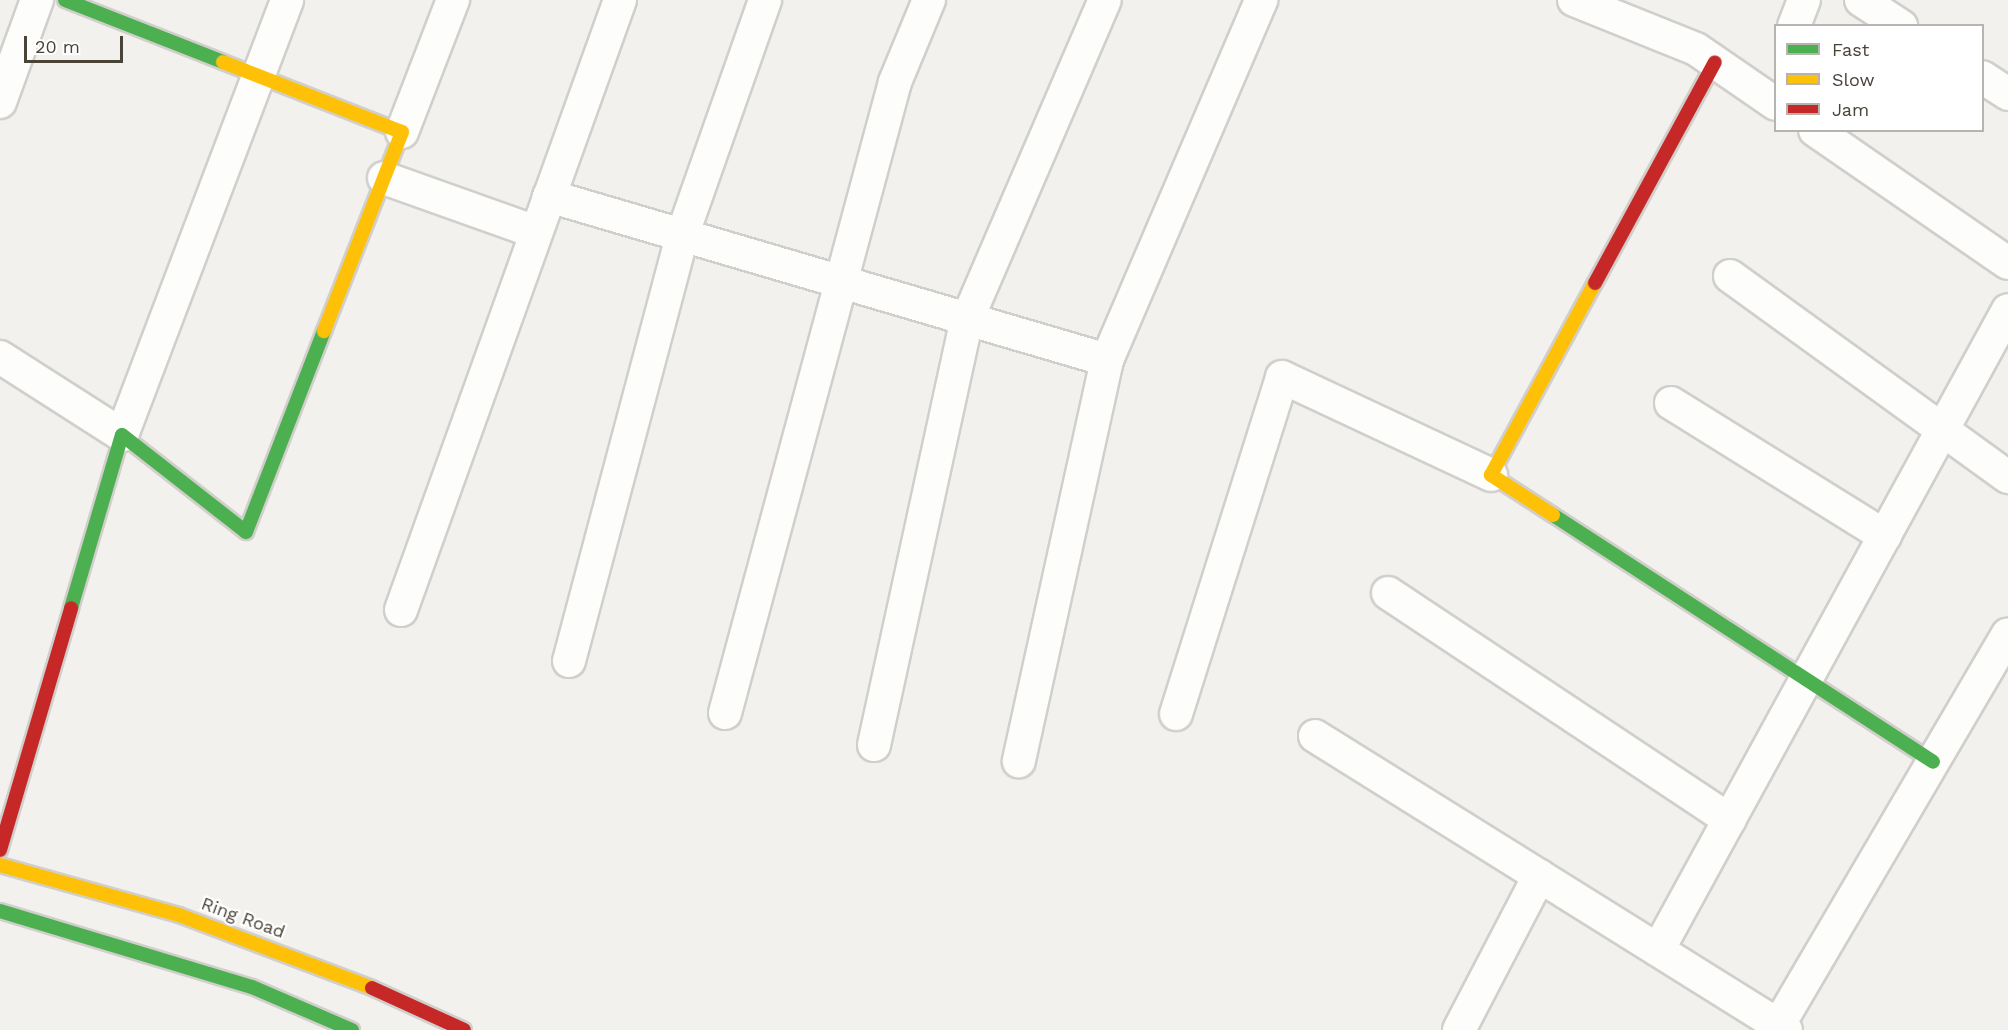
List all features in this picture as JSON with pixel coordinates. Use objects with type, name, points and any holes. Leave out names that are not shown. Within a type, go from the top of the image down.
[{"type":"main road","points":[[0,850],[122,435],[246,532],[402,132],[259,75],[111,8],[65,0]]},
{"type":"main road","points":[[1715,62],[1491,475],[1933,762]]},
{"type":"main road","name":"Ring Road","points":[[0,865],[179,915],[336,971],[464,1030]]},
{"type":"main road","points":[[0,911],[252,987],[352,1030]]},
{"type":"street","points":[[0,102],[37,0]]},
{"type":"street","points":[[0,357],[122,435],[288,0]]},
{"type":"street","points":[[402,132],[453,0]]},
{"type":"street","points":[[401,610],[620,0]]},
{"type":"street","points":[[569,661],[682,236],[765,0]]},
{"type":"street","points":[[725,713],[895,82],[929,0]]},
{"type":"street","points":[[874,745],[967,320],[1105,0]]},
{"type":"street","points":[[1020,761],[1107,360],[1261,0]]},
{"type":"street","points":[[1574,0],[1623,9],[1715,62],[1773,92]]},
{"type":"street","points":[[1795,24],[1804,0]]},
{"type":"street","points":[[1861,0],[1898,24]]},
{"type":"street","points":[[1984,78],[2008,94]]},
{"type":"street","points":[[1818,132],[2008,263]]},
{"type":"street","points":[[384,178],[536,232]]},
{"type":"street","points":[[549,196],[1107,360]]},
{"type":"street","points":[[1730,276],[1939,431],[2008,477]]},
{"type":"street","points":[[1658,950],[1886,536],[1939,431],[2008,310]]},
{"type":"street","points":[[1176,714],[1282,377],[1491,475]]},
{"type":"street","points":[[1671,403],[1886,536]]},
{"type":"street","points":[[1388,593],[1730,820]]},
{"type":"street","points":[[1315,736],[1782,1028],[2008,634]]},
{"type":"street","points":[[1459,1030],[1539,876]]},
{"type":"traffic: fast","points":[[65,0],[223,62]]},
{"type":"traffic: fast","points":[[71,608],[122,435],[246,532],[324,331]]},
{"type":"traffic: fast","points":[[1553,515],[1933,762]]},
{"type":"traffic: fast","points":[[0,911],[252,987],[352,1030]]},
{"type":"traffic: slow","points":[[223,62],[402,132],[324,331]]},
{"type":"traffic: slow","points":[[1553,515],[1491,475],[1595,283]]},
{"type":"traffic: slow","points":[[0,865],[179,915],[372,988]]},
{"type":"traffic: jam","points":[[1595,283],[1715,62]]},
{"type":"traffic: jam","points":[[0,850],[71,608]]},
{"type":"traffic: jam","points":[[372,988],[464,1030]]}]
